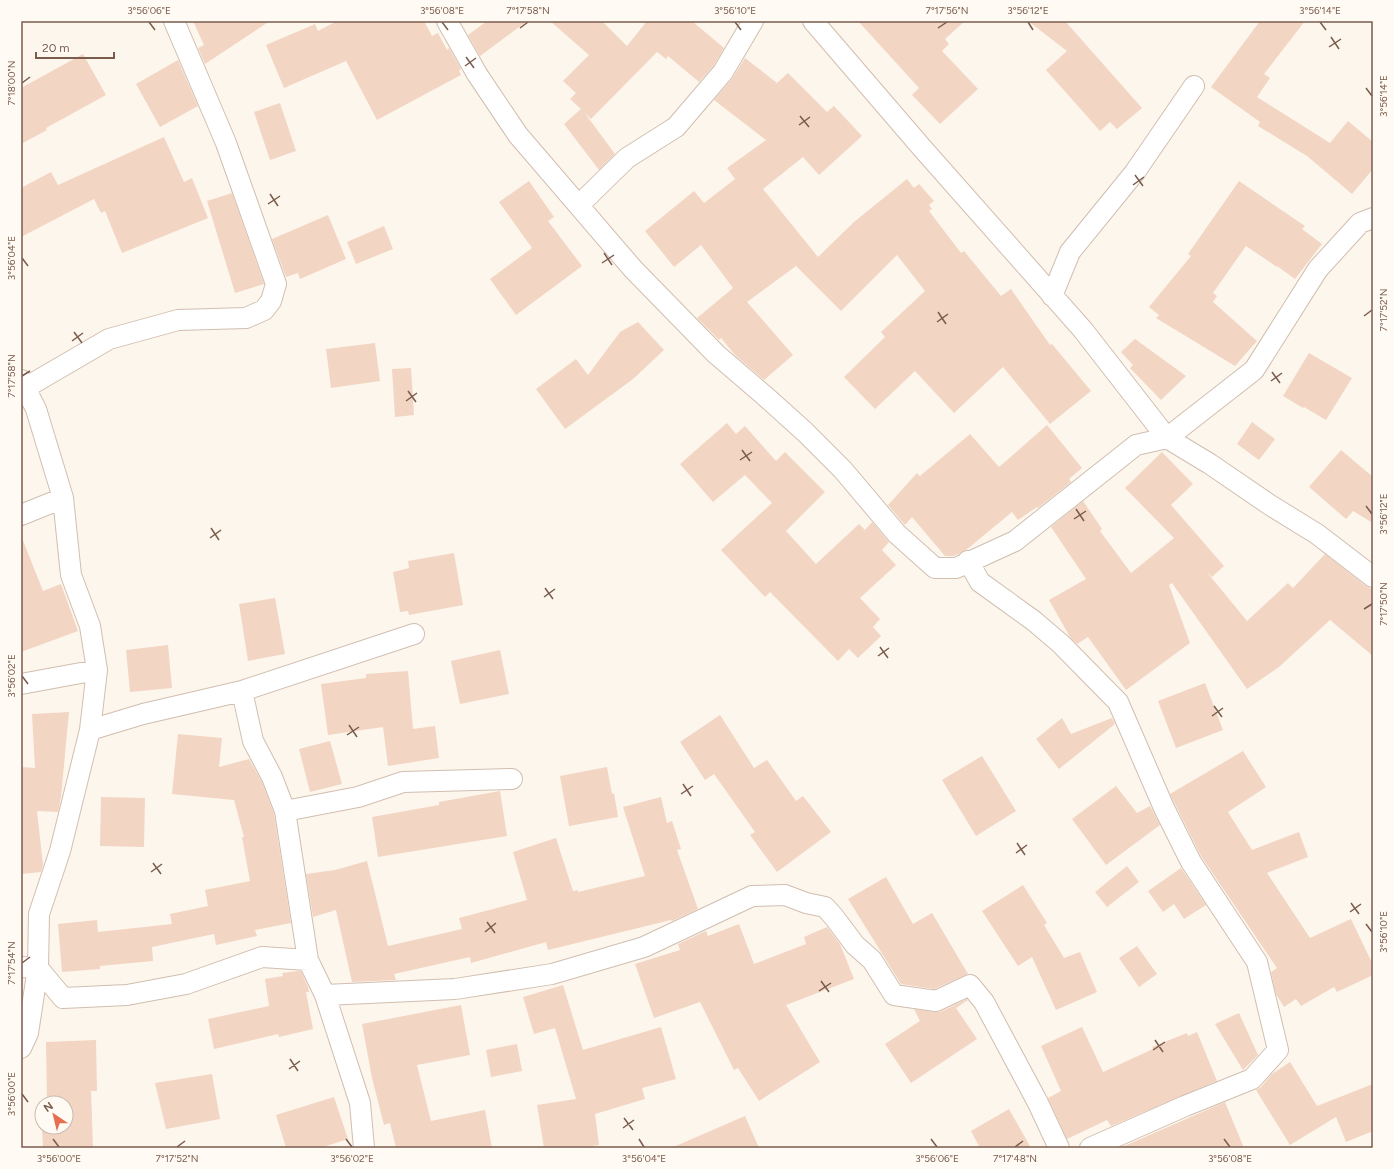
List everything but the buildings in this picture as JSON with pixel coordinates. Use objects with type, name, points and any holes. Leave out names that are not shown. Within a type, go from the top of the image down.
[{"type":"street","points":[[21,1048],[28,1033],[30,968],[39,914],[60,851],[90,730],[97,670],[90,626],[72,575],[63,498],[36,409],[23,384],[109,339],[178,320],[246,318],[264,310],[271,301],[276,284],[226,142],[174,21]]},
{"type":"street","points":[[447,21],[477,74],[518,135],[633,270],[716,354],[799,427],[843,470],[897,534],[935,568],[956,568],[968,561],[1015,542],[1136,445],[1167,438],[1254,370],[1318,269],[1360,223],[1373,218]]},
{"type":"street","points":[[579,205],[627,158],[676,127],[724,72],[753,21]]},
{"type":"street","points":[[813,21],[928,155],[1083,330],[1167,438],[1210,464],[1270,505],[1317,534],[1373,577]]},
{"type":"street","points":[[1052,296],[1070,252],[1135,172],[1194,86]]},
{"type":"street","points":[[21,515],[63,498]]},
{"type":"street","points":[[968,561],[980,582],[1034,621],[1061,644],[1118,702],[1164,808],[1191,862],[1257,962],[1278,1050],[1252,1079],[1185,1106],[1090,1148]]},
{"type":"street","points":[[90,730],[143,714],[242,691],[414,634]]},
{"type":"street","points":[[21,684],[97,670]]},
{"type":"street","points":[[242,691],[253,740],[272,777],[285,811],[308,960],[325,995],[360,1104],[364,1148]]},
{"type":"street","points":[[285,811],[358,797],[403,782],[512,779]]},
{"type":"street","points":[[325,995],[455,989],[552,974],[644,947],[752,896],[785,895],[806,903],[825,907],[855,945],[872,960],[894,995],[936,1001],[970,985],[984,1002],[1038,1103],[1059,1148]]},
{"type":"street","points":[[30,968],[63,998],[127,995],[186,984],[262,957],[308,960]]}]
